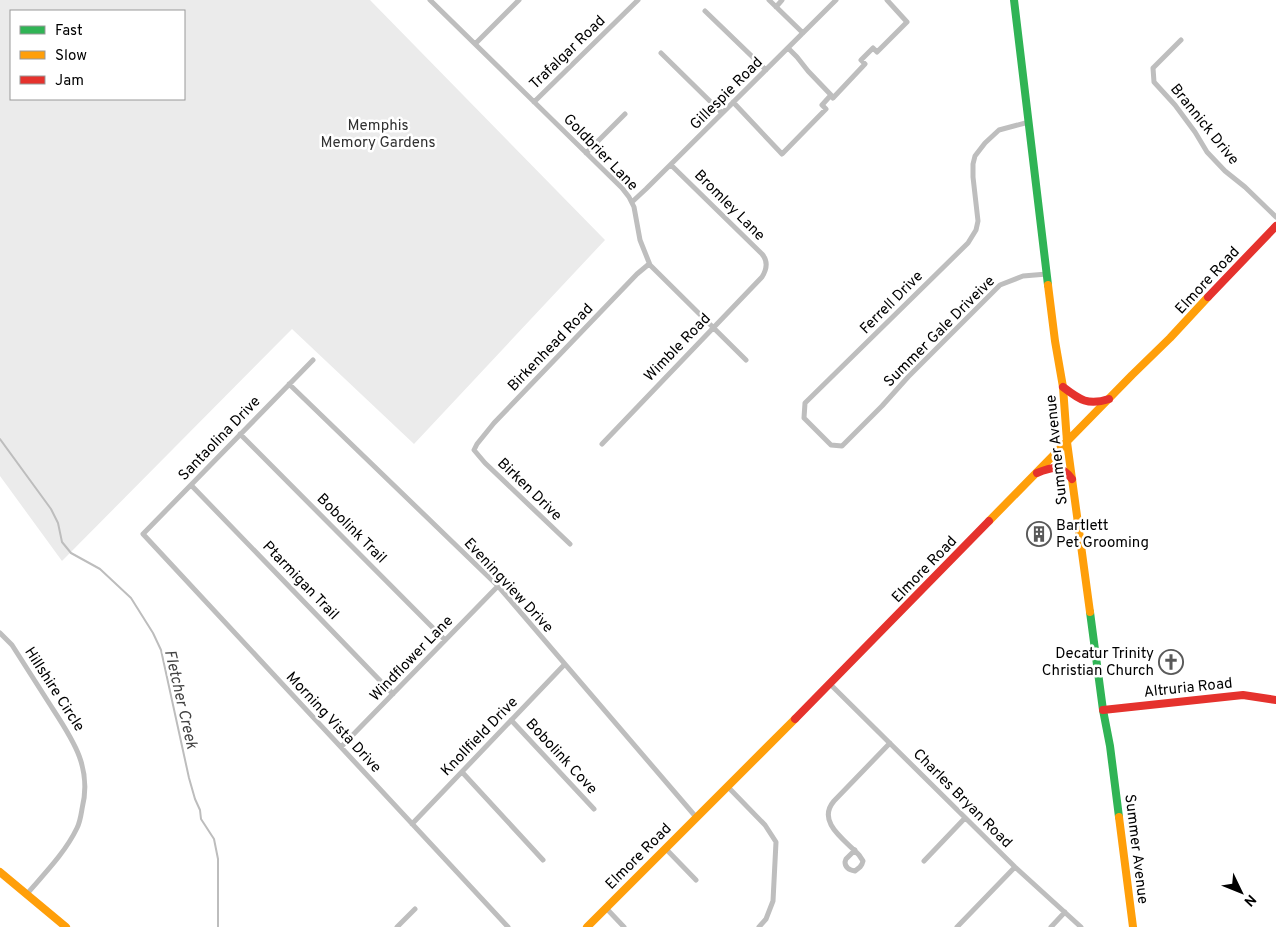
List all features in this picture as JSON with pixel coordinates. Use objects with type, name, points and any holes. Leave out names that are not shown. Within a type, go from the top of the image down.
[{"type":"street","name":"Goldbrier Lane","points":[[430,0],[622,188],[632,202],[640,240],[649,264],[746,360]]},
{"type":"street","points":[[475,44],[519,0]]},
{"type":"street","name":"Trafalgar Road","points":[[534,102],[638,0]]},
{"type":"street","points":[[769,0],[803,33]]},
{"type":"street","points":[[776,7],[782,0]]},
{"type":"street","name":"Gillespie Road","points":[[632,202],[836,0]]},
{"type":"street","points":[[788,48],[833,98],[865,64],[861,60],[873,48],[877,52],[907,22],[886,0]]},
{"type":"street","name":"Summer Avenue","points":[[1014,0],[1055,341],[1063,387],[1067,442],[1103,710],[1110,746],[1133,927]]},
{"type":"street","points":[[705,11],[766,70]]},
{"type":"street","name":"Brannick Drive","points":[[1181,40],[1153,68],[1154,82],[1175,105],[1207,152],[1276,217]]},
{"type":"street","points":[[661,53],[722,114]]},
{"type":"street","points":[[733,102],[782,154],[826,109],[822,105],[831,95]]},
{"type":"street","points":[[586,153],[625,114]]},
{"type":"street","name":"Ferrell Drive","points":[[882,406],[842,446],[832,445],[804,418],[805,403],[968,243],[976,230],[978,221],[973,176],[973,164],[976,156],[985,142],[999,130],[1029,122]]},
{"type":"street","name":"Bromley Lane","points":[[671,165],[765,257],[767,266]]},
{"type":"street","name":"Elmore Road","points":[[587,927],[830,684],[1170,338],[1276,226]]},
{"type":"street","name":"Birkenhead Road","points":[[474,450],[476,444],[494,423],[637,274],[649,264]]},
{"type":"street","points":[[767,266],[774,265]]},
{"type":"street","name":"Wimble Road","points":[[602,444],[762,276],[767,266]]},
{"type":"street","name":"Summer Gale Driveive","points":[[882,406],[914,371],[1000,285],[1022,276],[1047,274]]},
{"type":"street","name":"Santaolina Drive","points":[[143,534],[313,360]]},
{"type":"street","name":"Eveningview Drive","points":[[289,384],[498,586],[696,817]]},
{"type":"street","points":[[1063,387],[1076,398],[1085,402],[1094,404],[1109,399]]},
{"type":"street","name":"Bobolink Trail","points":[[240,434],[445,640]]},
{"type":"street","name":"Birken Drive","points":[[474,450],[485,463],[570,544]]},
{"type":"street","points":[[1037,473],[1056,467],[1066,472],[1072,479]]},
{"type":"street","name":"Ptarmigan Trail","points":[[192,485],[393,694]]},
{"type":"street","name":"Morning Vista Drive","points":[[143,534],[508,927]]},
{"type":"street","name":"Windflower Lane","points":[[341,747],[498,586]]},
{"type":"street","name":"Hillshire Circle","points":[[0,633],[12,645],[66,728],[76,746],[85,777],[85,800],[78,827],[54,862],[26,895]]},
{"type":"street","name":"Knollfield Drive","points":[[412,824],[564,665]]},
{"type":"street","name":"Charles Bryan Road","points":[[830,684],[1015,867],[1081,927]]},
{"type":"street","name":"Altruria Road","points":[[1103,710],[1243,695],[1276,700]]},
{"type":"street","name":"Bobolink Cove","points":[[511,720],[594,809]]},
{"type":"street","points":[[854,850],[832,827],[828,820],[828,809],[890,743]]},
{"type":"street","points":[[462,772],[543,860]]},
{"type":"street","points":[[728,787],[765,825],[776,842],[773,901],[766,919],[759,927]]},
{"type":"street","points":[[924,861],[965,818]]},
{"type":"street","points":[[664,848],[696,880]]},
{"type":"street","points":[[957,927],[1015,867]]},
{"type":"street","points":[[0,872],[66,927]]},
{"type":"street","points":[[606,908],[624,927]]},
{"type":"street","points":[[397,927],[415,909]]},
{"type":"street","points":[[1051,927],[1066,912]]},
{"type":"green space","name":"Memphis Memory Gardens","points":[[0,0],[370,0],[605,240],[414,444],[292,329],[62,561],[0,476]]},
{"type":"waterway","name":"Fletcher Creek","points":[[0,439],[51,509],[58,523],[62,542],[71,553],[100,569],[131,598],[153,633],[161,650],[189,778],[200,810],[201,819],[214,839],[218,859],[218,927]]},
{"type":"traffic: fast","points":[[1014,0],[1048,285]]},
{"type":"traffic: fast","points":[[1090,612],[1119,817]]},
{"type":"traffic: slow","points":[[1048,285],[1063,387],[1067,442],[1090,612]]},
{"type":"traffic: slow","points":[[989,521],[1208,297]]},
{"type":"traffic: slow","points":[[587,927],[795,719]]},
{"type":"traffic: slow","points":[[1119,817],[1133,927]]},
{"type":"traffic: slow","points":[[0,872],[66,927]]},
{"type":"traffic: jam","points":[[1208,297],[1276,226]]},
{"type":"traffic: jam","points":[[1063,387],[1074,395],[1090,402],[1109,399]]},
{"type":"traffic: jam","points":[[1037,473],[1056,468],[1064,471],[1072,479]]},
{"type":"traffic: jam","points":[[795,719],[989,521]]},
{"type":"traffic: jam","points":[[1103,710],[1243,695],[1276,700]]},
{"type":"place","name":"Bartlett Pet Grooming","points":[[1039,534]]},
{"type":"place","name":"Decatur Trinity Christian Church","points":[[1171,662]]}]
